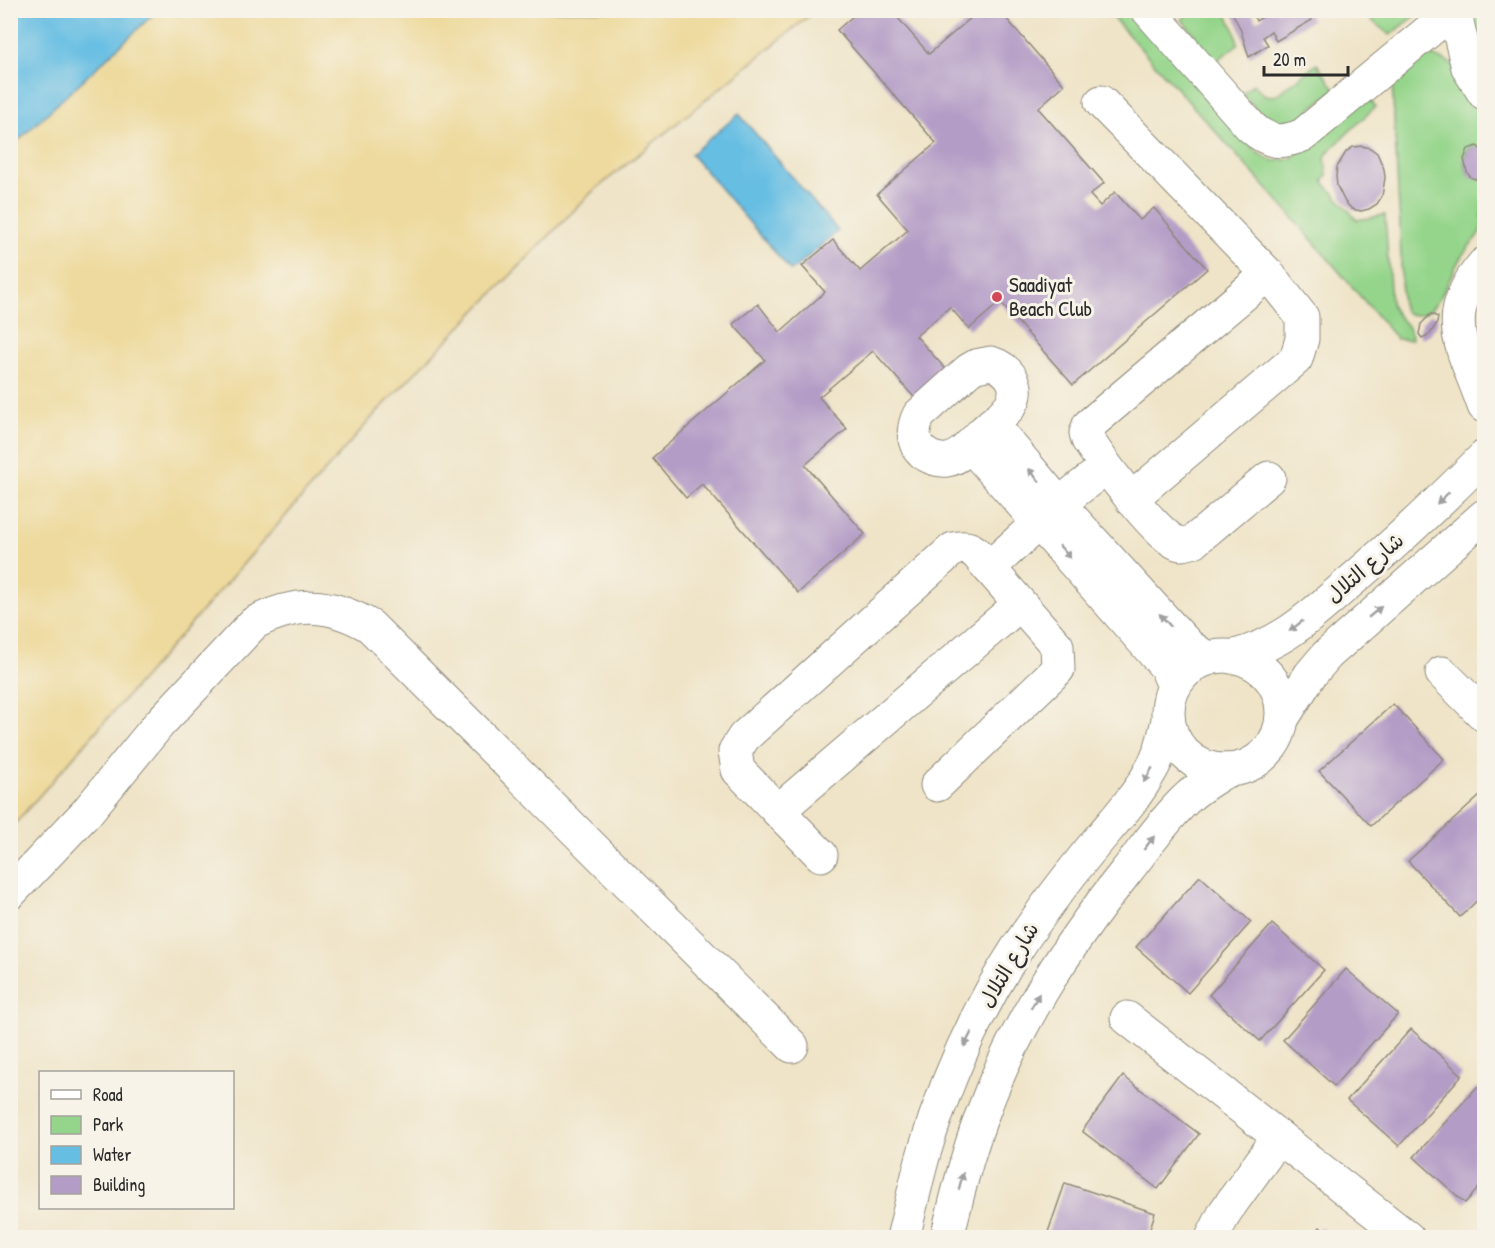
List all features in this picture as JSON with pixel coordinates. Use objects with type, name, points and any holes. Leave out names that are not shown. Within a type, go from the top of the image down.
[{"type":"street","points":[[1148,10],[1251,127],[1262,137],[1276,141],[1290,141],[1303,135],[1454,10],[1468,68],[1485,93]]},
{"type":"street","points":[[1101,102],[1268,274],[1302,317],[1302,339],[1296,359],[1131,499]]},
{"type":"street","points":[[1485,264],[1474,275],[1465,292],[1458,332],[1462,351],[1477,377],[1485,405]]},
{"type":"street","points":[[1268,274],[1089,425],[1086,433],[1088,440],[1131,499],[1171,540],[1181,544],[1194,541],[1269,478]]},
{"type":"street","points":[[981,435],[1049,513],[1166,667],[1174,686]]},
{"type":"street","name":"شارع التلال","points":[[1220,658],[1266,646],[1296,627],[1410,530],[1485,457]]},
{"type":"street","points":[[989,568],[1049,513],[1106,466]]},
{"type":"street","points":[[1049,513],[1189,646],[1220,658],[1246,660],[1269,678],[1277,690],[1282,719],[1273,744],[1253,763],[1227,770],[1213,769],[1192,759],[1176,742],[1168,720],[1170,697],[1174,686],[1183,674],[1194,665],[1220,658]]},
{"type":"street","name":"شارع التلال","points":[[1282,719],[1310,675],[1327,655],[1485,516]]},
{"type":"street","points":[[821,855],[738,770],[735,751],[744,737],[953,549],[964,546],[972,549],[1057,646],[1058,669],[937,784]]},
{"type":"street","points":[[778,812],[1020,604]]},
{"type":"street","points":[[10,893],[87,812],[159,724],[254,623],[271,614],[289,609],[308,606],[325,607],[341,611],[370,626],[792,1046]]},
{"type":"street","points":[[1442,674],[1485,715]]},
{"type":"street","name":"شارع التلال","points":[[903,1238],[924,1153],[941,1101],[987,999],[1014,952],[1046,905],[1141,787],[1159,753],[1168,720]]},
{"type":"street","name":"شارع التلال","points":[[947,1238],[968,1157],[982,1115],[1008,1053],[1039,993],[1089,918],[1175,809],[1200,787],[1227,770]]},
{"type":"street","points":[[1127,1018],[1408,1238]]},
{"type":"street","points":[[1212,1238],[1225,1212],[1279,1137]]},
{"type":"green space","points":[[1107,11],[1134,11],[1258,153],[1273,161],[1290,159],[1366,93],[1375,107],[1327,153],[1325,158],[1327,176],[1323,181],[1357,220],[1385,215],[1391,304],[1409,329],[1412,340],[1397,339],[1287,211]]},
{"type":"green space","points":[[1189,11],[1225,11],[1235,31],[1238,44],[1214,63],[1182,20]]},
{"type":"green space","points":[[1360,11],[1422,11],[1390,35]]},
{"type":"green space","points":[[1468,11],[1484,11],[1484,79]]},
{"type":"green space","points":[[1425,56],[1441,59],[1455,67],[1484,109],[1484,152],[1477,146],[1468,149],[1464,160],[1470,177],[1481,178],[1484,175],[1484,208],[1481,217],[1484,218],[1482,229],[1456,265],[1437,302],[1423,314],[1414,315],[1405,312],[1402,303],[1392,81],[1418,59]]},
{"type":"green space","points":[[1317,64],[1335,89],[1289,127],[1270,124],[1242,94],[1253,84],[1265,95],[1275,96]]},
{"type":"sand","points":[[157,11],[815,11],[590,194],[376,413],[11,828],[11,147]]},
{"type":"water","points":[[11,10],[157,10],[157,11],[11,147]]},
{"type":"water","points":[[739,114],[838,231],[791,271],[691,154]]},
{"type":"building","name":"Saadiyat Beach Club","points":[[860,10],[891,10],[929,54],[980,10],[999,10],[1064,85],[1038,108],[1104,183],[1090,195],[1100,206],[1115,192],[1140,220],[1154,208],[1207,269],[1073,385],[1000,302],[969,329],[950,307],[916,336],[960,385],[928,413],[873,351],[819,397],[847,429],[805,465],[865,534],[798,593],[702,484],[686,498],[652,458],[765,360],[733,324],[758,304],[780,332],[825,292],[802,266],[833,240],[860,271],[908,230],[877,194],[936,143],[837,30]]},
{"type":"building","points":[[1231,10],[1251,10],[1256,21],[1264,16],[1261,10],[1307,10],[1312,20],[1276,41],[1271,31],[1263,37],[1268,45],[1249,57],[1240,28]]},
{"type":"building","points":[[1362,146],[1377,153],[1385,178],[1382,196],[1377,204],[1361,211],[1352,209],[1345,202],[1337,186],[1336,176],[1337,167],[1346,152],[1353,147]]},
{"type":"building","points":[[1477,146],[1484,152],[1484,175],[1475,179],[1467,172],[1464,159],[1468,149]]},
{"type":"building","points":[[1431,314],[1438,317],[1437,323],[1430,334],[1422,338],[1419,334],[1421,324]]},
{"type":"building","points":[[1393,704],[1444,759],[1371,826],[1319,771]]},
{"type":"building","points":[[1481,795],[1484,798],[1484,894],[1460,917],[1408,861]]},
{"type":"building","points":[[1200,876],[1251,922],[1188,993],[1136,947]]},
{"type":"building","points":[[1272,924],[1324,970],[1260,1041],[1209,995]]},
{"type":"building","points":[[1346,969],[1398,1014],[1334,1086],[1283,1040]]},
{"type":"building","points":[[1411,1029],[1462,1075],[1399,1146],[1347,1100]]},
{"type":"building","points":[[1123,1076],[1199,1134],[1158,1189],[1082,1131]]},
{"type":"building","points":[[1477,1087],[1484,1093],[1484,1182],[1465,1203],[1414,1157]]},
{"type":"building","points":[[1065,1183],[1155,1213],[1147,1238],[1046,1238]]},
{"type":"building","points":[[1320,1227],[1334,1238],[1312,1238]]},
{"type":"place","name":"Saadiyat Beach Club","points":[[997,297]]}]
